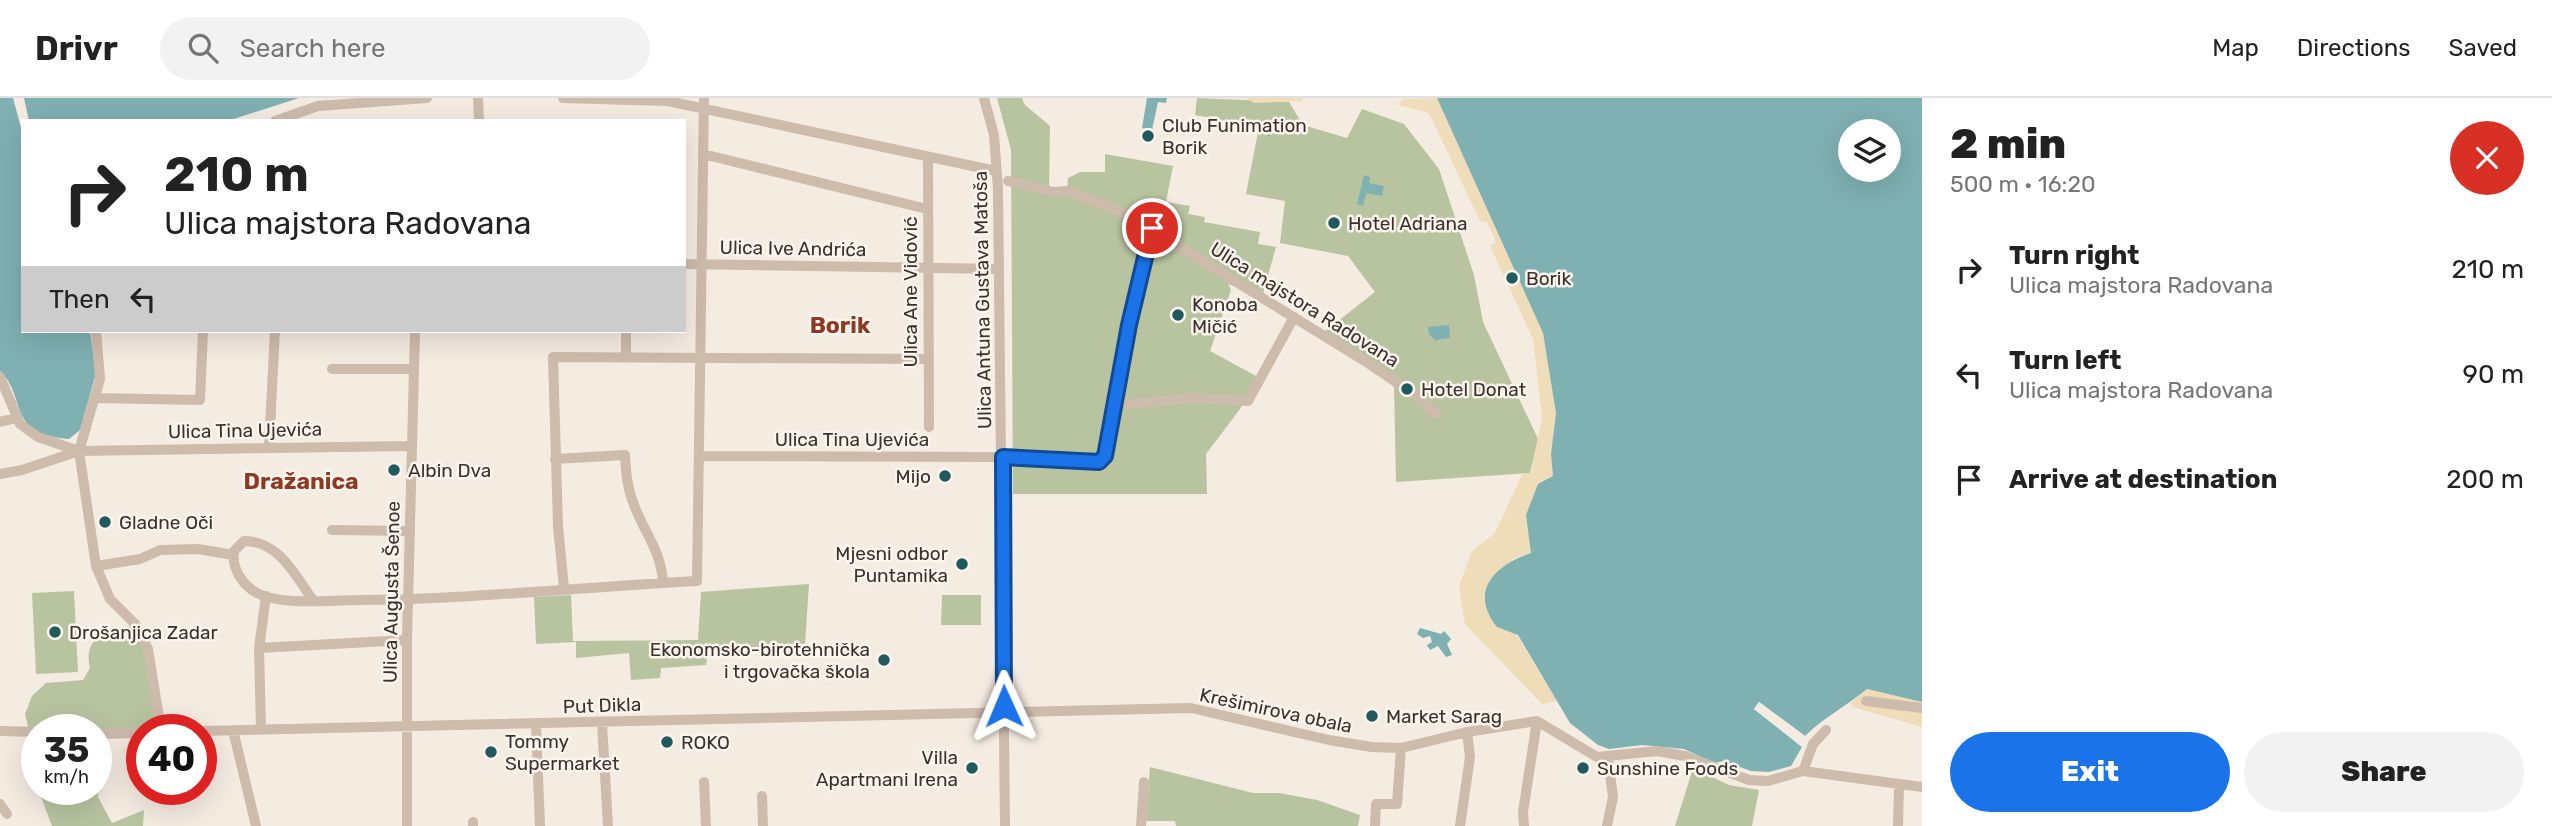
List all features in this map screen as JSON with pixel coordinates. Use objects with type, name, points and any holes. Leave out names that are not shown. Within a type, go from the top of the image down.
[{"type":"street","points":[[281,119],[318,106],[427,98]]},
{"type":"street","points":[[478,98],[479,119]]},
{"type":"street","points":[[562,98],[704,102],[996,171]]},
{"type":"street","name":"Ulica Antuna Gustava Matoša","points":[[984,98],[994,135],[999,269],[1005,826]]},
{"type":"street","points":[[313,600],[275,549],[257,541],[244,541],[233,555],[235,571],[246,584],[266,596],[282,600],[313,600],[408,599],[697,581],[701,456],[704,102]]},
{"type":"street","points":[[703,154],[926,209]]},
{"type":"street","name":"Ulica Ane Vidović","points":[[928,157],[926,268],[929,427]]},
{"type":"street","name":"Ulica majstora Radovana","points":[[1008,181],[1054,192],[1068,191],[1126,214],[1152,228],[1414,394],[1437,414]]},
{"type":"street","points":[[1003,457],[1099,462],[1105,456],[1114,401],[1152,228]]},
{"type":"street","name":"Ulica Ive Andrića","points":[[686,264],[999,269]]},
{"type":"street","points":[[1114,401],[1126,404],[1196,398],[1248,401],[1294,317]]},
{"type":"street","points":[[96,333],[101,368],[79,451],[96,566],[110,599],[136,625],[148,649],[158,714]]},
{"type":"street","points":[[95,398],[200,400],[203,333]]},
{"type":"street","points":[[269,446],[275,333]]},
{"type":"street","name":"Ulica Augusta Šenoe","points":[[407,826],[407,640],[415,333]]},
{"type":"street","points":[[626,333],[626,357]]},
{"type":"street","points":[[564,588],[555,458],[553,357],[927,359]]},
{"type":"street","points":[[332,369],[414,369]]},
{"type":"street","points":[[0,377],[16,418],[38,437],[79,451]]},
{"type":"street","points":[[0,422],[16,418]]},
{"type":"street","name":"Ulica Tina Ujevića","points":[[79,451],[269,446],[411,446]]},
{"type":"street","points":[[0,474],[22,470],[79,451]]},
{"type":"street","points":[[555,458],[625,455],[626,483],[638,515],[660,556],[663,583]]},
{"type":"street","name":"Ulica Tina Ujevića","points":[[701,456],[1003,457]]},
{"type":"street","points":[[332,530],[409,531]]},
{"type":"street","points":[[96,566],[140,559],[160,550],[198,549],[233,555]]},
{"type":"street","points":[[261,729],[259,648],[266,596]]},
{"type":"street","points":[[259,648],[407,640]]},
{"type":"street","points":[[1866,701],[1922,708]]},
{"type":"street","name":"Krešimirova obala","points":[[1004,712],[1192,708],[1349,745],[1401,748],[1467,732],[1537,721]]},
{"type":"street","name":"Put Dikla","points":[[217,730],[1004,712]]},
{"type":"street","points":[[1524,826],[1523,813],[1537,721],[1587,754],[1608,758],[1647,751],[1671,752],[1759,782],[1782,779],[1803,771],[1922,787]]},
{"type":"street","points":[[602,723],[608,826]]},
{"type":"street","points":[[537,724],[540,826]]},
{"type":"street","points":[[233,730],[256,826]]},
{"type":"street","points":[[1803,771],[1813,744],[1826,730]]},
{"type":"street","points":[[0,731],[21,732]]},
{"type":"street","points":[[1460,826],[1470,757],[1467,732]]},
{"type":"street","points":[[1375,826],[1376,804],[1397,804],[1401,748]]},
{"type":"street","points":[[1607,826],[1613,797],[1608,758]]},
{"type":"street","points":[[704,782],[706,826]]},
{"type":"street","points":[[1141,826],[1144,782]]},
{"type":"street","points":[[1898,826],[1899,785]]},
{"type":"street","points":[[762,796],[763,826]]},
{"type":"street","points":[[0,803],[7,814]]},
{"type":"green space","points":[[997,98],[1022,98],[1024,104],[1050,126],[1049,190],[1067,191],[1068,178],[1080,172],[1105,172],[1105,154],[1173,166],[1166,202],[1190,206],[1188,214],[1205,217],[1204,222],[1260,232],[1258,244],[1276,247],[1262,297],[1228,284],[1231,290],[1210,351],[1258,377],[1240,409],[1206,454],[1207,494],[1013,494],[1011,150]]},
{"type":"green space","points":[[1197,98],[1289,102],[1303,125],[1347,138],[1362,109],[1404,124],[1439,169],[1474,275],[1483,322],[1538,439],[1530,473],[1396,482],[1394,387],[1324,332],[1375,292],[1348,256],[1280,243],[1285,201],[1246,194],[1259,127],[1195,115]]},
{"type":"green space","points":[[809,584],[805,644],[708,651],[706,665],[661,668],[660,678],[631,680],[629,653],[576,658],[576,642],[536,644],[534,597],[571,595],[573,641],[698,640],[701,592]]},
{"type":"green space","name":"Drošanjica Zadar","points":[[74,591],[78,672],[36,674],[32,593]]},
{"type":"green space","points":[[942,595],[981,595],[981,625],[941,625]]},
{"type":"green space","points":[[136,625],[148,649],[158,714],[126,714],[126,732],[112,733],[112,714],[25,714],[32,696],[46,683],[83,680],[90,668],[90,648],[94,641],[107,632]]},
{"type":"green space","points":[[1150,767],[1253,793],[1279,793],[1317,800],[1360,815],[1358,826],[1176,826],[1175,821],[1146,821]]},
{"type":"green space","points":[[1693,768],[1729,785],[1759,790],[1752,826],[1675,826]]},
{"type":"green space","points":[[44,805],[102,805],[112,823],[144,810],[143,826],[52,826]]},
{"type":"sand","points":[[1246,98],[1302,98],[1302,101],[1254,103]]},
{"type":"sand","points":[[1437,98],[1543,333],[1556,413],[1551,454],[1553,476],[1531,553],[1512,559],[1516,634],[1557,701],[1542,704],[1465,624],[1459,586],[1472,551],[1495,533],[1523,473],[1531,473],[1542,417],[1533,339],[1490,246],[1496,242],[1487,222],[1480,221],[1429,113],[1398,105],[1403,99]]},
{"type":"sand","points":[[1867,689],[1922,702],[1922,727],[1853,707],[1851,703]]},
{"type":"water","points":[[0,98],[13,98],[21,128],[21,333],[90,333],[96,373],[80,430],[69,439],[49,436],[35,430],[26,422],[14,392],[0,371]]},
{"type":"water","points":[[24,98],[299,98],[233,119],[29,119]]},
{"type":"water","points":[[1147,98],[1167,98],[1166,103],[1158,102],[1152,130],[1142,128]]},
{"type":"water","points":[[1437,98],[1922,98],[1922,702],[1867,689],[1805,736],[1759,702],[1754,709],[1802,747],[1791,766],[1769,772],[1751,771],[1723,761],[1714,763],[1684,749],[1642,745],[1609,749],[1598,745],[1570,723],[1518,635],[1497,627],[1485,602],[1486,590],[1497,572],[1507,564],[1531,553],[1526,515],[1538,484],[1553,476],[1551,454],[1556,413],[1543,333]]},
{"type":"water","points":[[1364,175],[1370,177],[1369,183],[1384,186],[1382,196],[1366,193],[1363,206],[1357,204]]},
{"type":"water","points":[[1449,325],[1450,338],[1435,340],[1429,334],[1428,327]]},
{"type":"water","points":[[1420,628],[1441,634],[1444,631],[1451,639],[1447,644],[1452,655],[1446,657],[1438,646],[1430,650],[1427,645],[1432,642],[1430,636],[1423,638],[1417,634]]},
{"type":"pier","points":[[1759,702],[1805,736],[1800,737],[1759,708],[1804,744],[1802,747],[1754,709]]},
{"type":"waterway","points":[[1269,135],[1272,121]]},
{"type":"place","name":"Club Funimation Borik","points":[[1148,136]]},
{"type":"place","name":"Hotel Adriana","points":[[1334,223]]},
{"type":"place","name":"Borik","points":[[1512,278]]},
{"type":"place","name":"Konoba Mičić","points":[[1178,315]]},
{"type":"place","name":"Hotel Donat","points":[[1407,389]]},
{"type":"place","name":"Albin Dva","points":[[394,470]]},
{"type":"place","name":"Mijo","points":[[945,476]]},
{"type":"place","name":"Gladne Oči","points":[[105,522]]},
{"type":"place","name":"Mjesni odbor Puntamika","points":[[962,564]]},
{"type":"place","name":"Drošanjica Zadar","points":[[55,632]]},
{"type":"place","name":"Ekonomsko-birotehnička i trgovačka škola","points":[[884,660]]},
{"type":"place","name":"Market Sarag","points":[[1372,716]]},
{"type":"place","name":"ROKO","points":[[667,742]]},
{"type":"place","name":"Tommy Supermarket","points":[[491,752]]},
{"type":"place","name":"Villa Apartmani Irena","points":[[972,768]]},
{"type":"place","name":"Sunshine Foods","points":[[1583,768]]},
{"type":"district","name":"Borik","points":[[840,325]]},
{"type":"district","name":"Dražanica","points":[[301,481]]},
{"type":"route","points":[[1004,706],[1003,457],[1099,462],[1105,456],[1129,325],[1152,228]]}]
